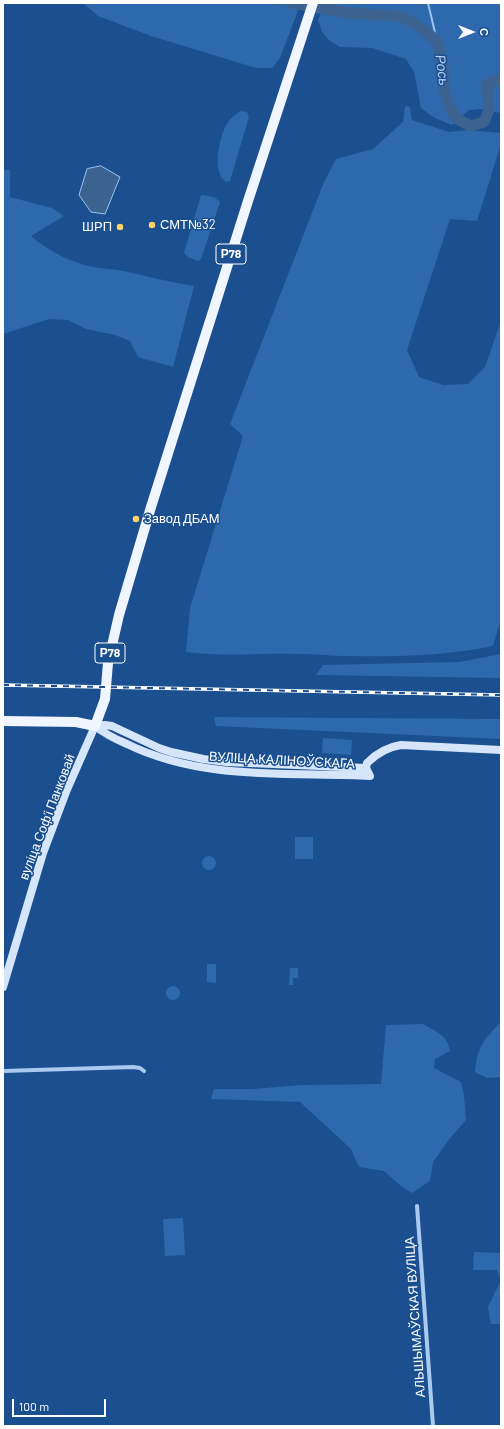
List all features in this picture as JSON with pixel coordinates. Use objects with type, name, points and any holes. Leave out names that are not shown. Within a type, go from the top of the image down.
[{"type":"main road","name":"Р78","points":[[95,726],[105,699],[108,663],[121,608],[151,507],[246,207],[313,3]]},
{"type":"main road","points":[[3,721],[76,722],[95,726]]},
{"type":"street","name":"ВУЛІЦА КАЛІНОЎСКАГА","points":[[95,726],[112,726],[159,748],[203,759],[227,762],[366,768],[370,776],[227,771],[199,768],[171,762],[138,750],[102,732],[95,726]]},
{"type":"street","name":"вуліца Софʼі Панковай","points":[[3,987],[43,853],[66,792],[95,726]]},
{"type":"street","points":[[366,768],[367,763],[378,753],[390,747],[401,745],[501,750]]},
{"type":"street","points":[[3,1071],[133,1067],[140,1068],[144,1071]]},
{"type":"street","name":"АЛЬШЫМАЎСКАЯ ВУЛІЦА","points":[[417,1206],[433,1426]]},
{"type":"shaded area","points":[[83,3],[301,3],[280,58],[272,68],[256,68],[151,36],[98,16]]},
{"type":"shaded area","points":[[326,3],[501,3],[501,113],[480,109],[469,110],[452,125],[435,118],[421,108],[414,72],[406,59],[372,48],[340,47],[329,40],[322,32],[318,20]]},
{"type":"shaded area","points":[[405,106],[410,107],[412,120],[449,132],[468,130],[501,133],[501,144],[477,221],[450,219],[407,350],[419,377],[443,385],[468,384],[485,367],[501,321],[501,618],[493,646],[439,654],[402,656],[341,656],[305,654],[228,655],[186,652],[190,608],[243,436],[230,424],[324,182],[336,159],[373,149],[403,122]]},
{"type":"shaded area","points":[[241,111],[247,112],[249,117],[230,181],[227,182],[222,178],[219,172],[219,146],[221,137],[228,122]]},
{"type":"shaded area","points":[[101,166],[120,177],[105,214],[91,212],[79,195],[87,169]]},
{"type":"shaded area","points":[[3,170],[10,170],[10,197],[52,208],[64,216],[31,236],[46,247],[63,257],[81,264],[194,286],[173,367],[138,357],[130,341],[115,335],[86,329],[68,320],[49,319],[3,334]]},
{"type":"shaded area","points":[[201,195],[206,195],[220,202],[201,259],[198,261],[188,257],[184,253]]},
{"type":"shaded area","points":[[501,654],[501,678],[316,675],[323,665],[459,662]]},
{"type":"shaded area","points":[[214,717],[501,719],[501,739],[216,726]]},
{"type":"shaded area","points":[[323,738],[352,740],[351,755],[322,753]]},
{"type":"shaded area","points":[[295,837],[313,837],[313,859],[295,859]]},
{"type":"shaded area","points":[[206,856],[212,856],[216,860],[216,866],[212,870],[206,870],[202,866],[202,860]]},
{"type":"shaded area","points":[[207,964],[216,964],[216,983],[207,982]]},
{"type":"shaded area","points":[[290,968],[298,968],[298,978],[293,978],[293,985],[289,985]]},
{"type":"shaded area","points":[[173,986],[178,988],[180,993],[178,998],[173,1000],[168,998],[166,993],[168,988]]},
{"type":"shaded area","points":[[501,1022],[501,1077],[487,1078],[475,1072],[476,1063],[482,1044]]},
{"type":"shaded area","points":[[423,1024],[441,1034],[447,1041],[450,1051],[435,1059],[434,1068],[461,1082],[464,1095],[466,1120],[451,1137],[433,1162],[430,1181],[412,1193],[401,1186],[384,1171],[359,1167],[351,1149],[300,1102],[211,1099],[214,1089],[253,1089],[301,1085],[381,1084],[386,1025]]},
{"type":"shaded area","points":[[183,1218],[185,1255],[165,1256],[163,1219]]},
{"type":"shaded area","points":[[474,1252],[501,1253],[501,1280],[497,1270],[473,1270]]},
{"type":"shaded area","points":[[501,1280],[501,1324],[491,1324],[488,1307]]},
{"type":"waterway","name":"Рось","points":[[291,3],[342,12],[391,15],[405,18],[423,29],[437,41],[443,64],[444,91],[450,108],[457,119],[471,126],[484,122],[489,110],[487,84],[501,78]]},
{"type":"waterway","points":[[428,3],[437,41]]},
{"type":"railway","points":[[3,685],[501,695]]},
{"type":"place","name":"СМТ№32","points":[[152,225]]},
{"type":"place","name":"ШРП","points":[[120,227]]},
{"type":"place","name":"Завод ДБАМ","points":[[136,519]]}]
